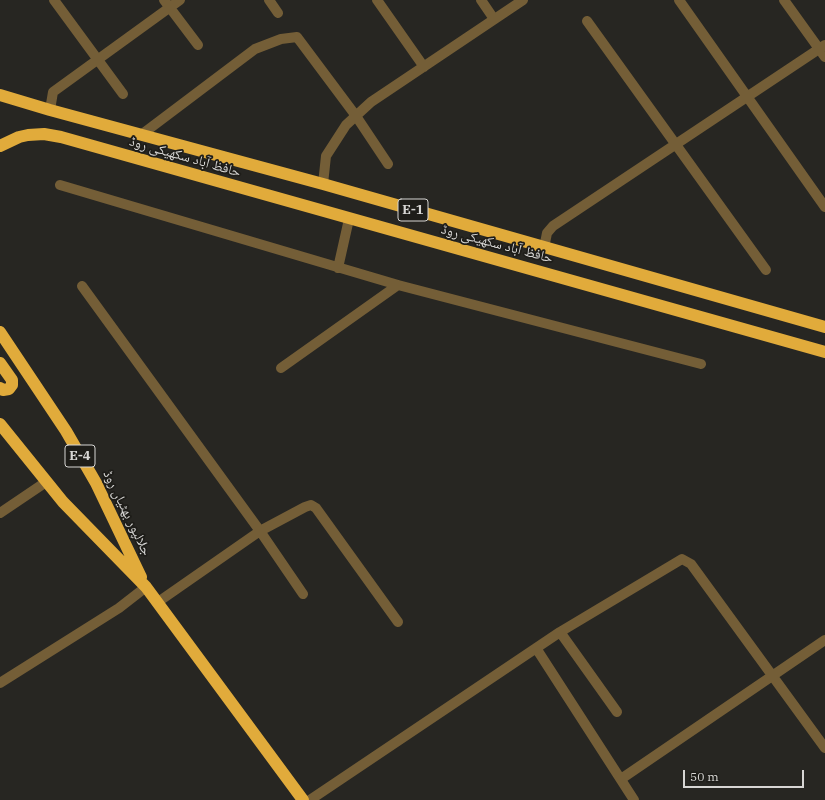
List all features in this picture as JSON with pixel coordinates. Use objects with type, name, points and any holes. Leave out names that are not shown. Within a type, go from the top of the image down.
[{"type":"highway","name":"حافظ آباد سکھیکی روڈ","points":[[0,95],[323,184],[825,327]]},
{"type":"highway","name":"حافظ آباد سکھیکی روڈ","points":[[3,144],[28,135],[52,135],[825,352]]},
{"type":"highway","name":"جلالپور بھٹیاں روڈ","points":[[0,332],[66,431],[96,483],[146,587]]},
{"type":"highway","points":[[0,363],[12,380],[12,385],[9,389],[4,390],[0,388]]},
{"type":"highway","name":"جلالپور بھٹیاں روڈ","points":[[0,424],[63,502],[146,587],[303,800]]},
{"type":"street","points":[[54,0],[123,94]]},
{"type":"street","points":[[50,110],[53,92],[98,59],[167,4],[180,0]]},
{"type":"street","points":[[268,0],[278,13]]},
{"type":"street","points":[[377,0],[424,67]]},
{"type":"street","points":[[481,0],[494,19]]},
{"type":"street","points":[[323,184],[326,156],[346,125],[371,102],[523,0]]},
{"type":"street","points":[[679,0],[825,207]]},
{"type":"street","points":[[544,248],[547,233],[554,226],[747,97],[823,50],[784,0]]},
{"type":"street","points":[[167,4],[198,45]]},
{"type":"street","points":[[587,21],[766,270]]},
{"type":"street","points":[[141,135],[255,49],[281,39],[297,37],[356,116],[388,164]]},
{"type":"street","points":[[60,185],[339,265],[398,285],[701,364]]},
{"type":"street","points":[[339,265],[349,219]]},
{"type":"street","points":[[281,368],[398,285]]},
{"type":"street","points":[[82,286],[260,530],[303,594]]},
{"type":"street","points":[[0,513],[46,482]]},
{"type":"street","points":[[158,602],[260,530],[311,505],[316,508],[398,622]]},
{"type":"street","points":[[310,800],[560,632],[682,559],[691,564],[825,748]]},
{"type":"street","points":[[0,683],[119,608],[146,587]]},
{"type":"street","points":[[560,632],[617,712]]},
{"type":"street","points":[[621,779],[825,640]]},
{"type":"street","points":[[536,648],[634,800]]}]
